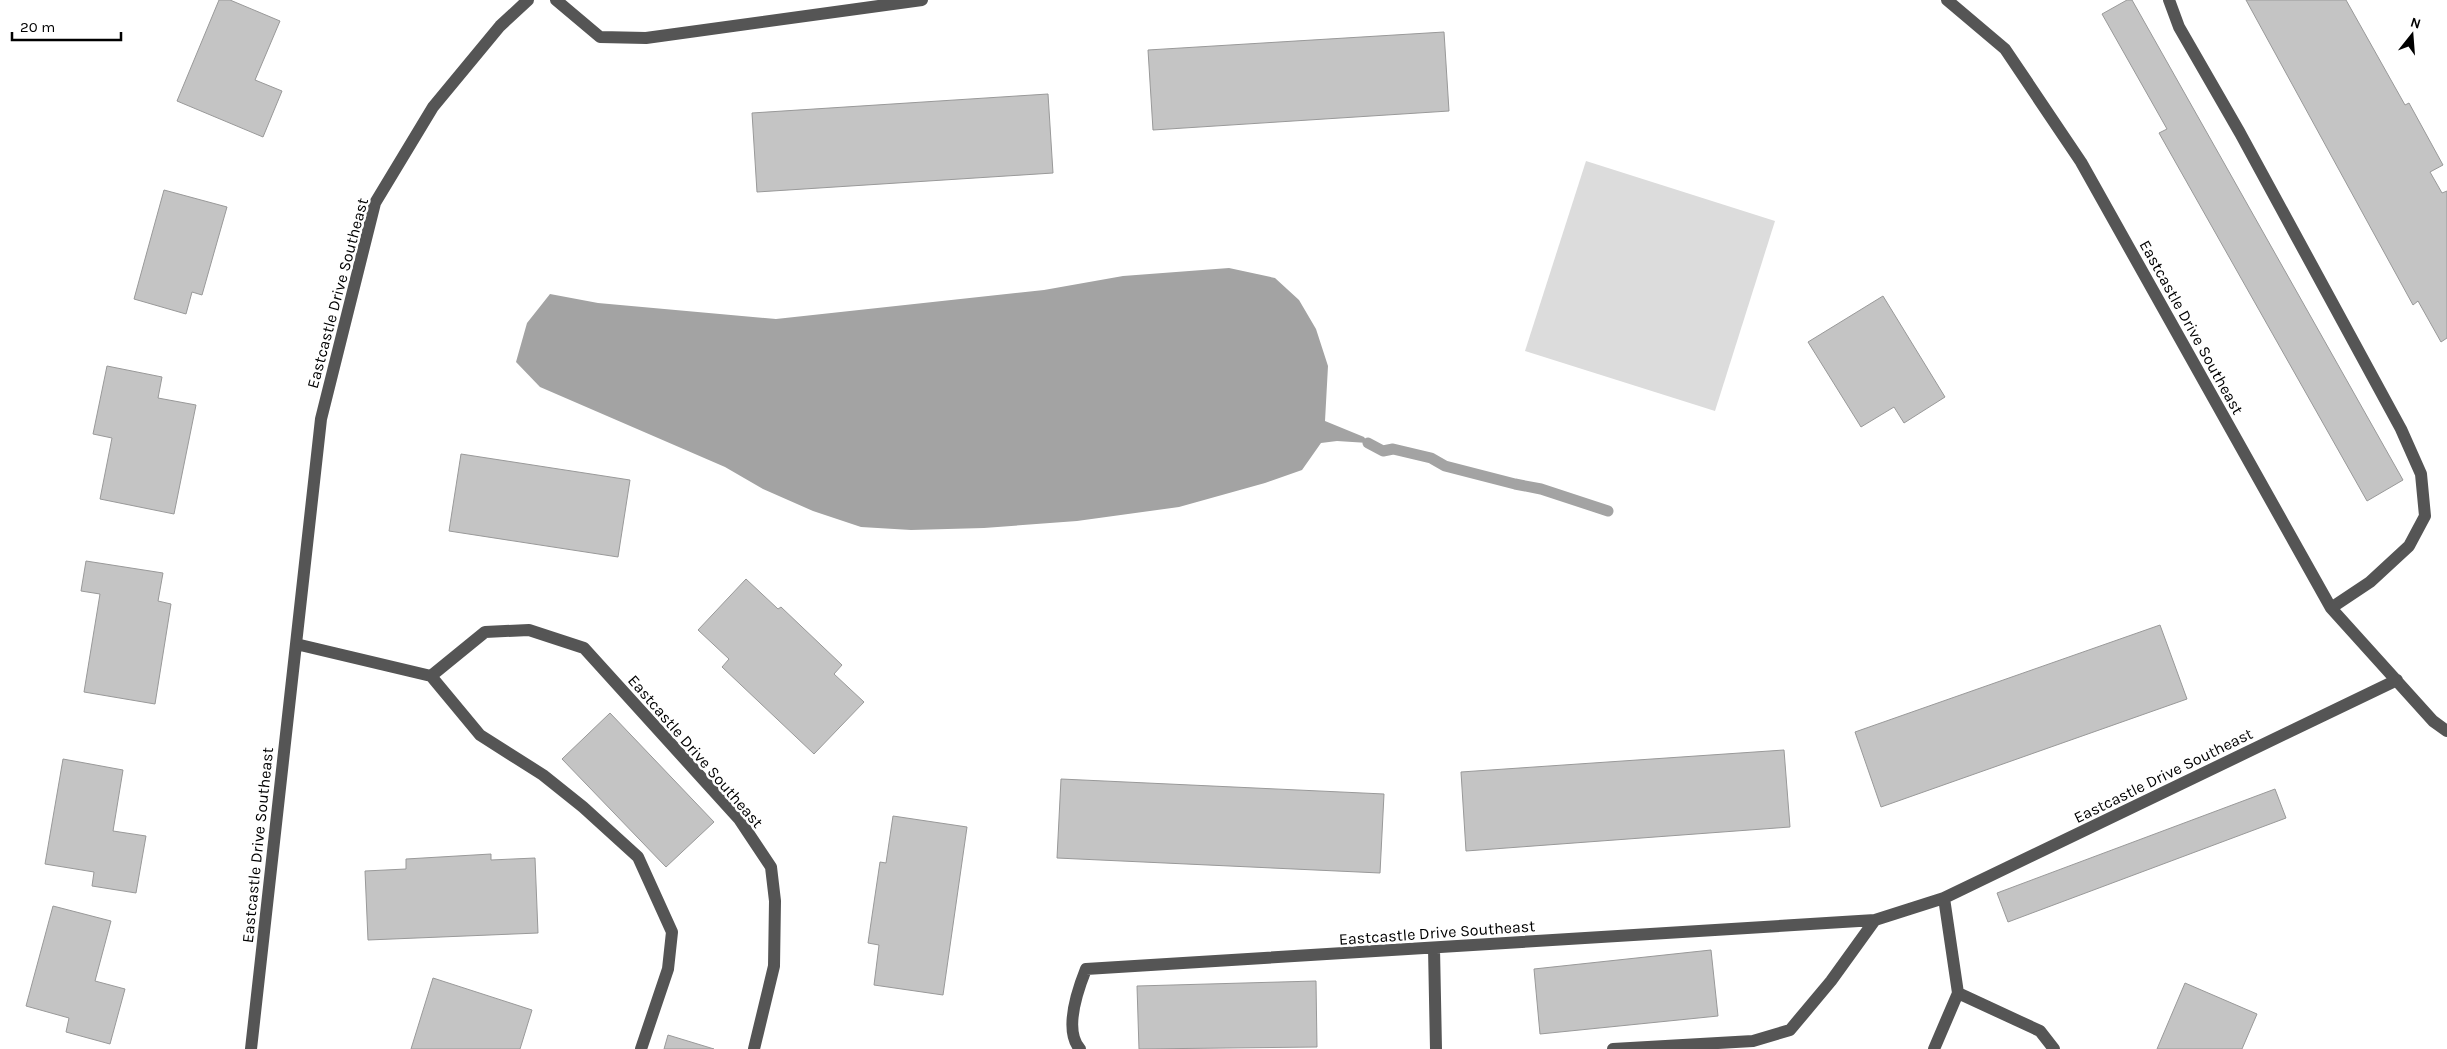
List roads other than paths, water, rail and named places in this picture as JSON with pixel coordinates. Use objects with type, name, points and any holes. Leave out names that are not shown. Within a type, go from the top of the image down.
[{"type":"street","name":"Eastcastle Drive Southeast","points":[[251,1049],[321,419],[375,203],[433,107],[500,26],[528,0]]},
{"type":"street","points":[[556,0],[600,37],[646,38],[922,0]]},
{"type":"street","name":"Eastcastle Drive Southeast","points":[[1947,0],[2005,48],[2081,162],[2331,608],[2433,721],[2447,730]]},
{"type":"street","points":[[2169,0],[2179,26],[2283,212],[2401,430],[2421,474],[2425,516],[2408,546],[2370,582],[2331,608]]},
{"type":"street","name":"Eastcastle Drive Southeast","points":[[431,676],[485,632],[529,630],[584,648],[738,820],[771,867],[775,901],[774,966],[754,1049]]},
{"type":"street","points":[[296,644],[431,676],[480,736],[543,775],[583,807],[638,857],[672,932],[668,969],[641,1049]]},
{"type":"street","name":"Eastcastle Drive Southeast","points":[[1080,1049],[1072,1020],[1076,995],[1086,968],[1875,920],[1944,898],[2397,680]]},
{"type":"street","points":[[1934,1049],[1958,994],[1944,898]]},
{"type":"street","points":[[1613,1049],[1753,1041],[1790,1030],[1831,981],[1875,920]]},
{"type":"street","points":[[1434,948],[1436,1049]]},
{"type":"street","points":[[1958,994],[2040,1030],[2054,1049]]},
{"type":"waterway","points":[[1368,443],[1383,451],[1393,449],[1431,458],[1445,466],[1541,489],[1608,511]]}]
